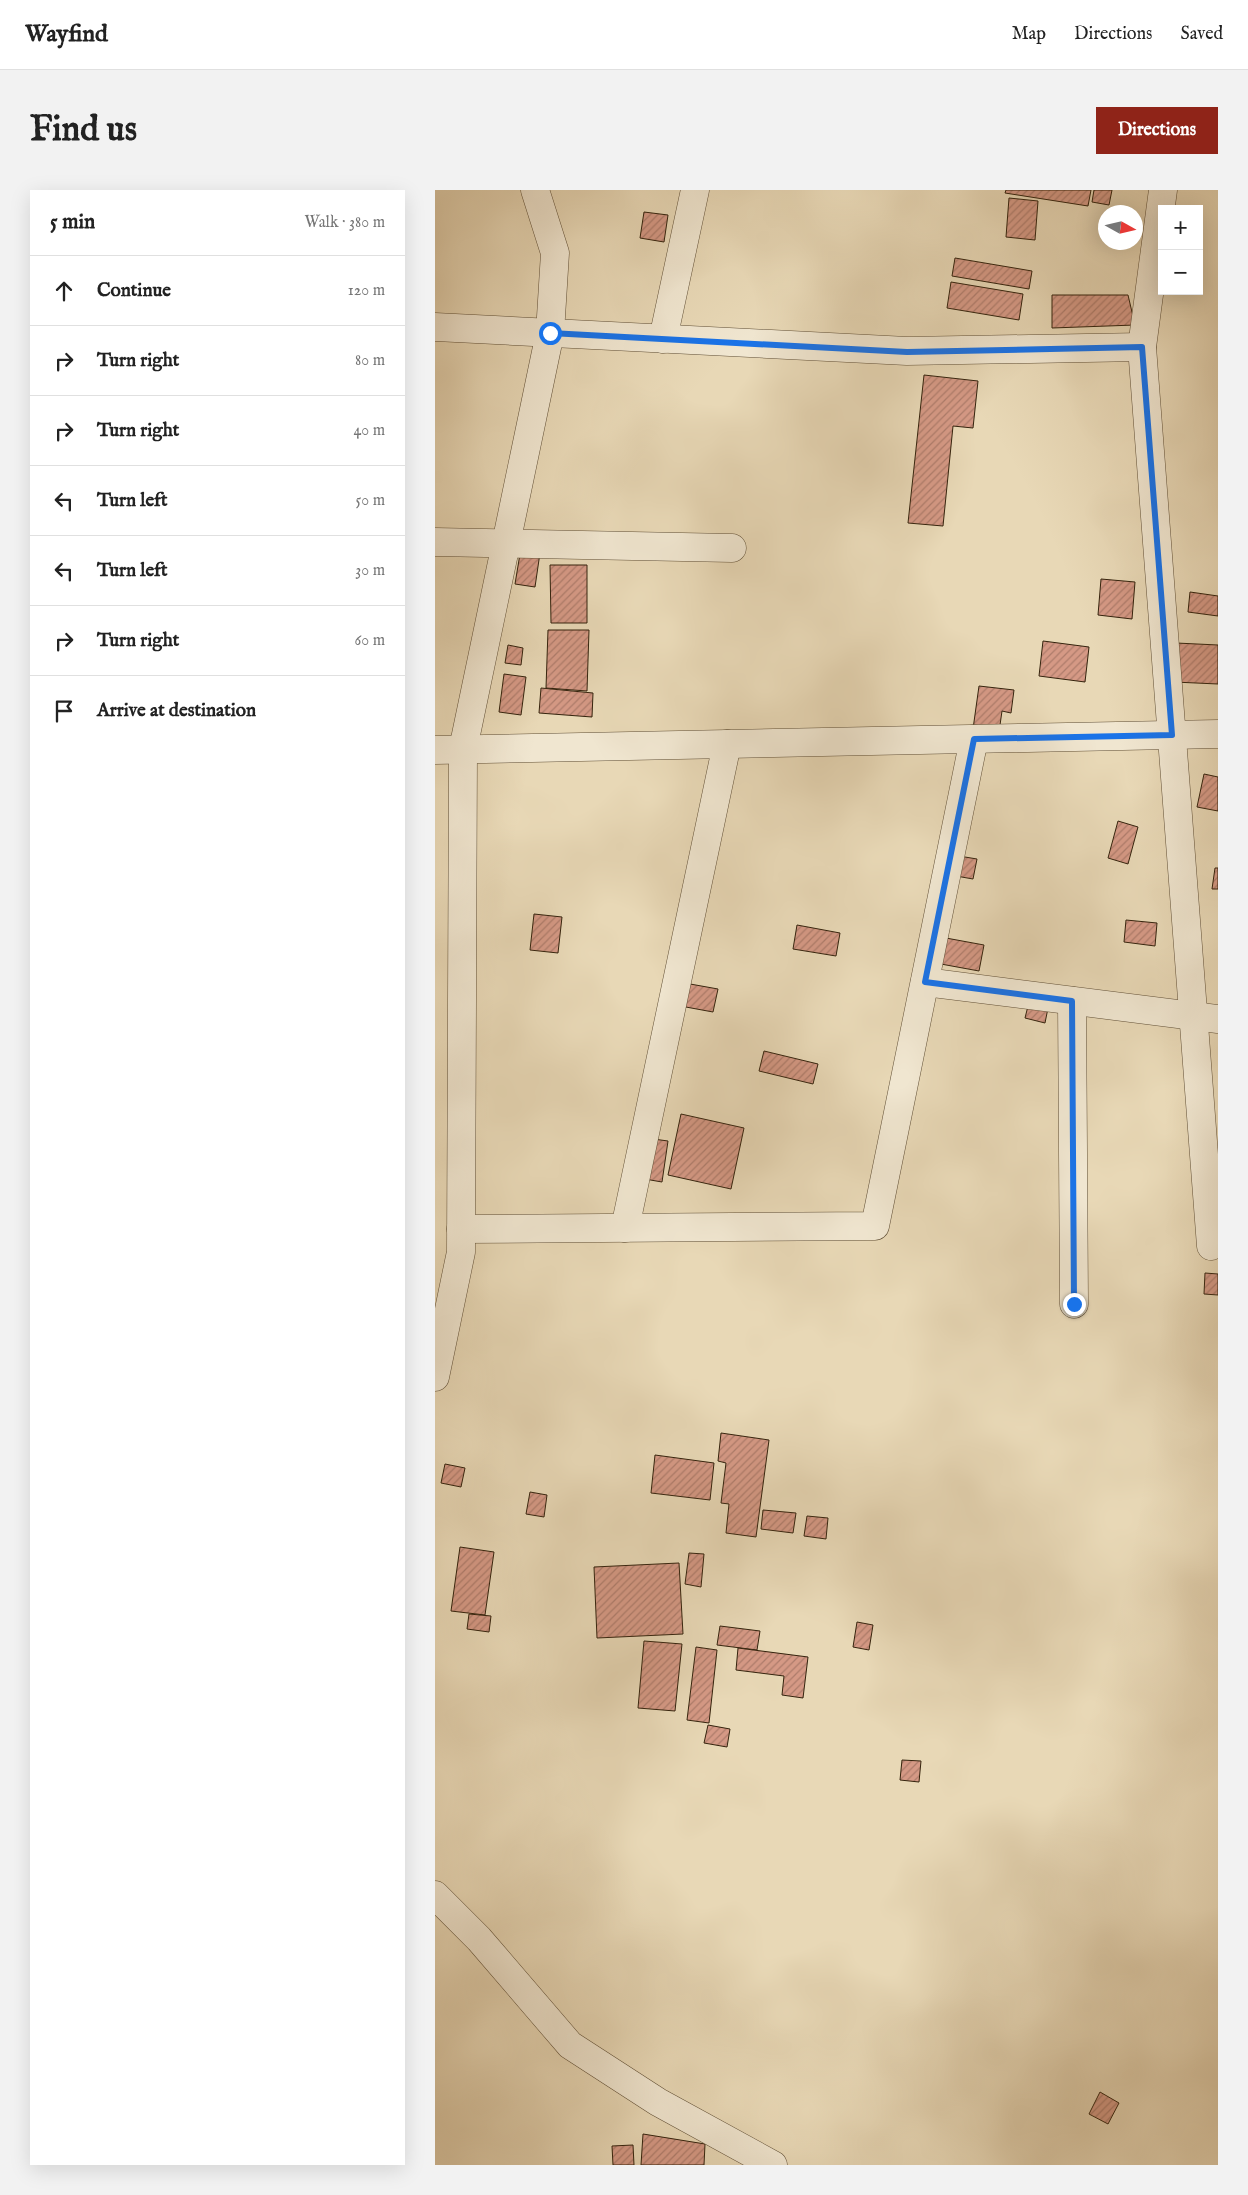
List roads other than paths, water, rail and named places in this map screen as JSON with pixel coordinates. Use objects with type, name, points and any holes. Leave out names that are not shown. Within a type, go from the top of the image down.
[{"type":"street","points":[[435,1377],[461,1252],[463,749],[550,333],[555,253],[535,190]]},
{"type":"street","points":[[663,339],[695,190]]},
{"type":"street","points":[[1163,190],[1142,347],[1172,735],[1206,1018],[1211,1246]]},
{"type":"street","points":[[435,327],[907,352],[1142,347]]},
{"type":"street","points":[[435,542],[732,548]]},
{"type":"street","points":[[435,750],[1218,734]]},
{"type":"street","points":[[461,1229],[875,1226],[974,739]]},
{"type":"street","points":[[625,1228],[727,744]]},
{"type":"street","points":[[925,982],[1206,1018]]},
{"type":"street","points":[[1072,1001],[1074,1304]]},
{"type":"street","points":[[435,1895],[479,1938],[570,2045],[658,2102],[773,2165]]}]
